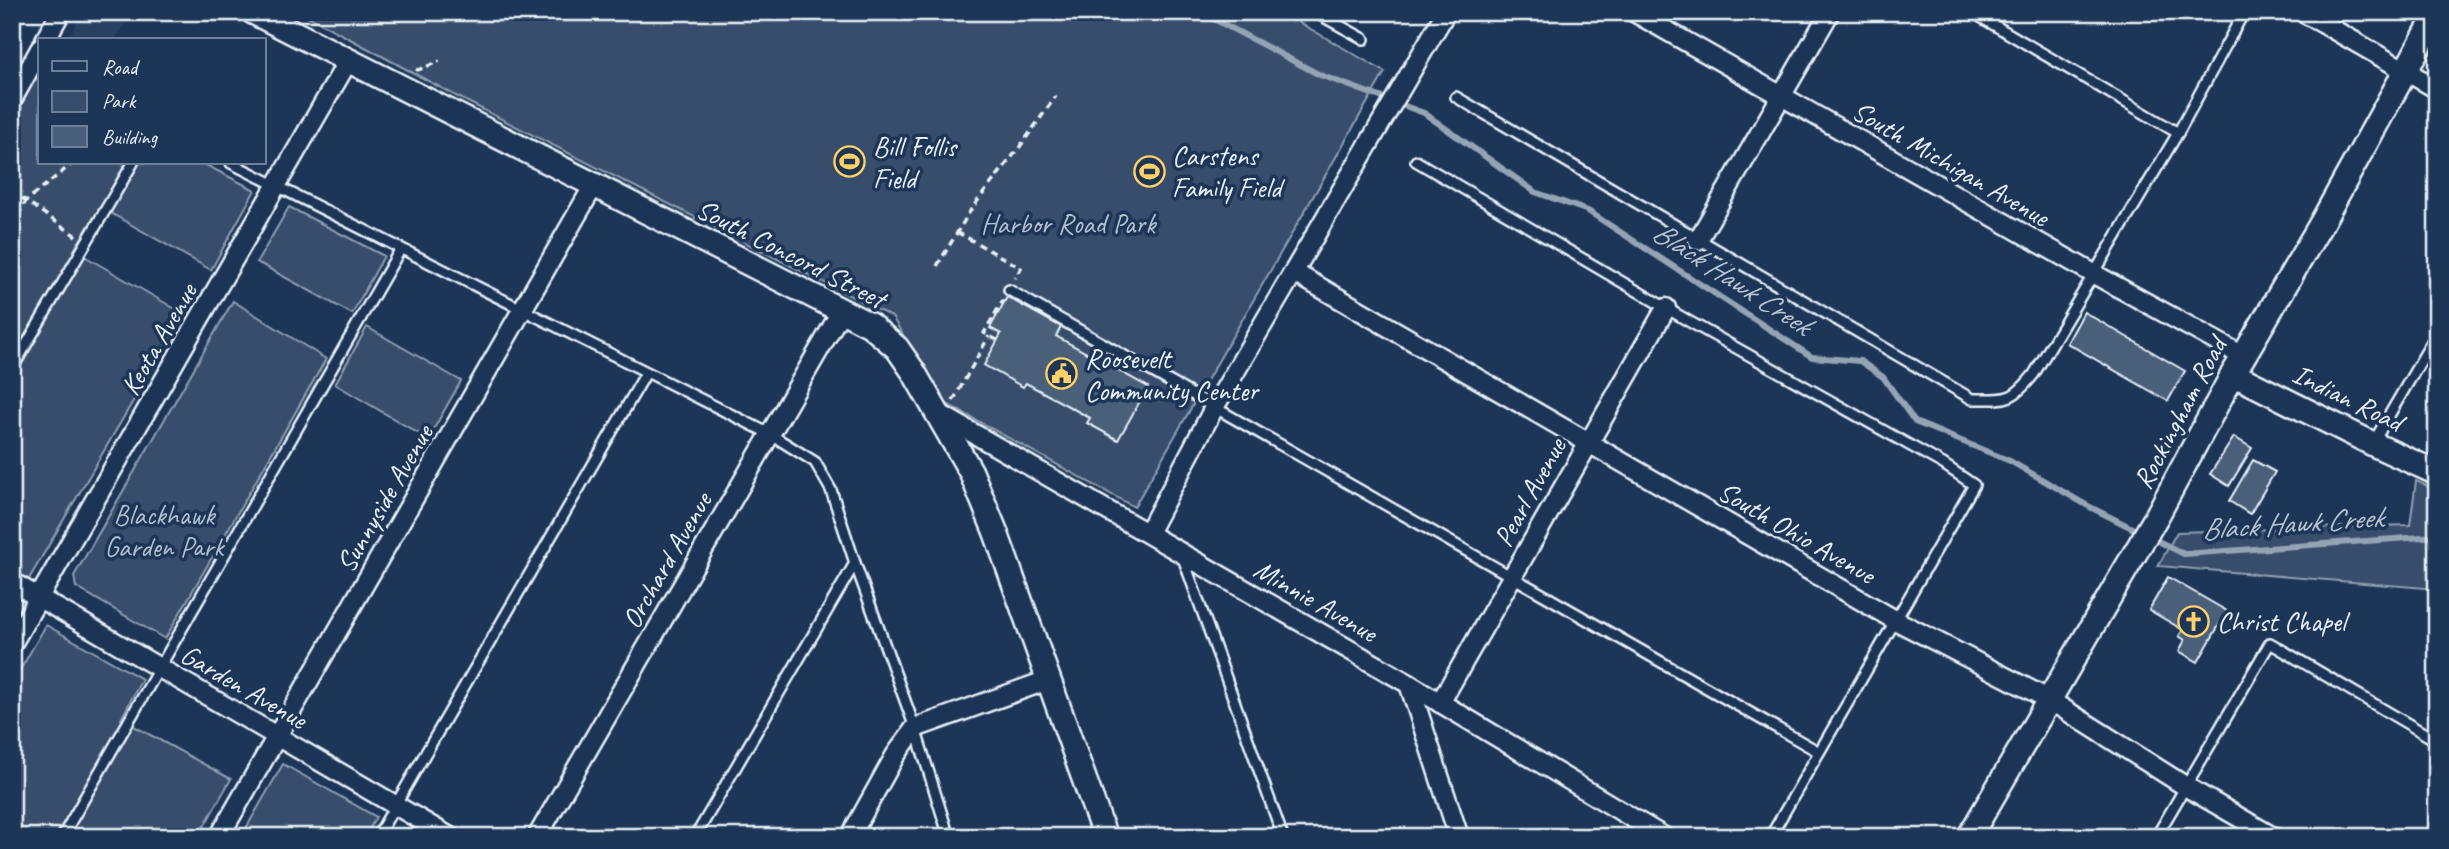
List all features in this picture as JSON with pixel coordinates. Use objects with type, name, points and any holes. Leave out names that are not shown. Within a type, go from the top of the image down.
[{"type":"street","points":[[46,38],[61,12]]},
{"type":"street","name":"South Concord Street","points":[[253,12],[842,310],[870,325],[897,348],[913,371],[946,407],[983,501],[1105,837]]},
{"type":"street","points":[[1148,533],[1215,406],[1446,12]]},
{"type":"street","name":"South Michigan Avenue","points":[[1634,12],[2095,274],[2238,365]]},
{"type":"street","points":[[1698,240],[1830,12]]},
{"type":"street","points":[[2303,12],[2437,89]]},
{"type":"street","name":"Rockingham Road","points":[[1969,837],[2158,514],[2238,365],[2321,224],[2437,15]]},
{"type":"street","points":[[12,100],[38,59]]},
{"type":"street","name":"Keota Avenue","points":[[12,644],[348,61]]},
{"type":"street","name":"Sunnyside Avenue","points":[[219,837],[594,185]]},
{"type":"street","name":"South Ohio Avenue","points":[[1295,273],[1588,440],[1895,620],[2048,699],[2185,786],[2273,837]]},
{"type":"street","name":"Pearl Avenue","points":[[1440,703],[1588,440],[1666,308]]},
{"type":"street","name":"Orchard Avenue","points":[[537,837],[842,310]]},
{"type":"street","name":"Indian Road","points":[[2238,365],[2373,444],[2437,473]]},
{"type":"street","name":"Minnie Avenue","points":[[946,407],[1148,533],[1409,684],[1664,837]]},
{"type":"street","name":"Garden Avenue","points":[[12,582],[450,837]]},
{"type":"street","points":[[850,837],[895,756],[915,728],[1048,680]]},
{"type":"street","points":[[1409,684],[1459,837]]},
{"type":"lane","points":[[1315,12],[1364,39]]},
{"type":"lane","points":[[1972,12],[2178,133]]},
{"type":"lane","points":[[1456,97],[1972,399],[2006,399],[2020,392],[2034,373],[2095,274],[2178,133],[2244,12]]},
{"type":"lane","points":[[1416,161],[1666,308],[1943,464],[1974,485],[1770,837]]},
{"type":"lane","points":[[12,369],[132,164]]},
{"type":"lane","points":[[233,164],[770,434],[815,462],[831,490],[915,728],[949,837]]},
{"type":"lane","points":[[62,837],[400,250]]},
{"type":"lane","points":[[1009,290],[1819,752]]},
{"type":"lane","points":[[2373,444],[2437,333]]},
{"type":"lane","points":[[377,837],[646,373]]},
{"type":"lane","points":[[1182,553],[1283,837]]},
{"type":"lane","points":[[695,837],[855,563]]},
{"type":"lane","points":[[2156,837],[2270,643],[2437,741]]},
{"type":"path","points":[[937,266],[972,208],[1056,96]]},
{"type":"path","points":[[12,226],[26,201],[72,164]]},
{"type":"path","points":[[12,191],[86,243]]},
{"type":"path","points":[[957,232],[1021,268],[984,333],[997,340]]},
{"type":"path","points":[[946,407],[989,336]]},
{"type":"shaded area","points":[[83,12],[132,12],[116,38],[68,38]]},
{"type":"green space","name":"Harbor Road Park","points":[[300,12],[1281,12],[1385,72],[1134,507],[945,403],[892,317],[458,97]]},
{"type":"green space","name":"Blackhawk Garden Park","points":[[12,60],[38,80],[38,164],[204,164],[255,190],[211,270],[100,207],[74,250],[184,314],[12,608]]},
{"type":"green space","points":[[289,207],[384,256],[352,314],[257,262]]},
{"type":"green space","name":"Blackhawk Garden Park","points":[[233,301],[326,359],[165,639],[76,587],[74,576]]},
{"type":"green space","points":[[367,327],[461,381],[428,439],[335,384]]},
{"type":"green space","points":[[2416,481],[2437,490],[2437,589],[2158,566],[2177,532],[2410,525]]},
{"type":"green space","name":"Blackhawk Garden Park","points":[[46,625],[142,679],[121,719],[231,779],[198,837],[12,837],[12,684]]},
{"type":"green space","points":[[283,764],[376,817],[365,837],[241,837]]},
{"type":"building","name":"Roosevelt Community Center","points":[[1007,297],[1061,327],[1056,336],[1148,387],[1118,440],[1087,423],[1090,418],[1026,383],[1023,387],[984,365],[1001,334],[990,328]]},
{"type":"building","points":[[2084,312],[2185,371],[2168,401],[2067,343]]},
{"type":"building","points":[[2234,437],[2252,448],[2229,486],[2210,474]]},
{"type":"building","points":[[2253,460],[2275,472],[2250,514],[2229,501]]},
{"type":"building","name":"Christ Chapel","points":[[2168,577],[2227,611],[2198,662],[2179,651],[2185,640],[2179,636],[2183,630],[2149,610]]},
{"type":"waterway","name":"Black Hawk Creek","points":[[1168,12],[1212,18],[1320,75],[1424,113],[1535,192],[1588,211],[1812,357],[1860,361],[1883,377],[1915,422],[2010,461],[2088,506],[2184,554],[2437,536]]},
{"type":"place","name":"Bill Follis Field","points":[[850,162]]},
{"type":"place","name":"Carstens Family Field","points":[[1149,171]]},
{"type":"place","name":"Roosevelt Community Center","points":[[1062,374]]},
{"type":"place","name":"Christ Chapel","points":[[2194,621]]}]
